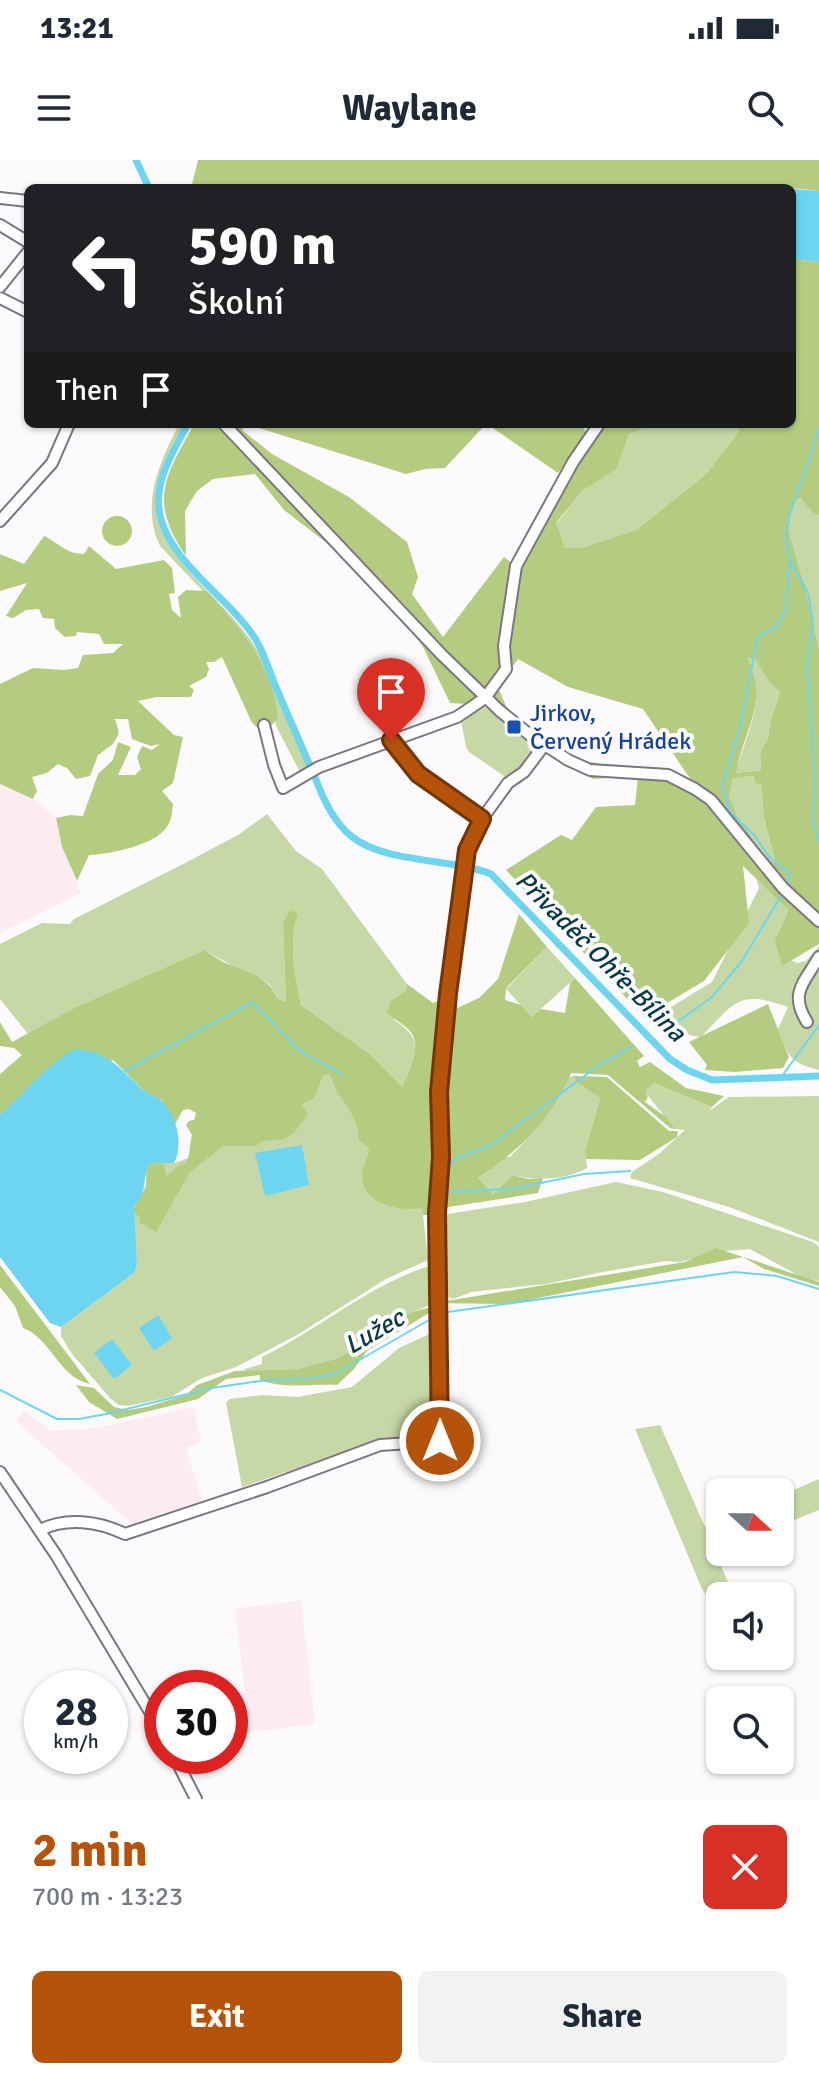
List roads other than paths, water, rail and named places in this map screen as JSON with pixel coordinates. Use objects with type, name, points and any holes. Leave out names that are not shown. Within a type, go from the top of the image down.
[{"type":"street","points":[[0,198],[24,201]]},
{"type":"street","points":[[0,225],[24,240]]},
{"type":"street","points":[[0,287],[24,257]]},
{"type":"street","points":[[0,298],[24,310]]},
{"type":"street","points":[[0,521],[52,463],[67,428]]},
{"type":"street","points":[[228,428],[485,698],[530,735],[590,770],[668,775],[695,789],[711,800],[787,891],[819,921]]},
{"type":"street","points":[[264,725],[283,788],[319,767],[457,717],[485,698],[506,669],[504,646],[516,566],[573,462],[596,428]]},
{"type":"street","points":[[391,740],[418,774],[482,819]]},
{"type":"street","points":[[40,1530],[68,1521],[111,1527],[125,1534],[267,1487],[380,1445],[440,1441],[439,1092],[466,856],[482,819],[508,783],[524,772],[545,744]]},
{"type":"street","points":[[807,1022],[799,1009],[797,994],[819,957]]},
{"type":"street","points":[[0,1472],[56,1555],[144,1702]]},
{"type":"street","points":[[183,1774],[196,1799]]},
{"type":"water","points":[[796,189],[819,191],[819,262],[796,259]]},
{"type":"water","points":[[75,1049],[106,1058],[143,1090],[159,1099],[174,1120],[178,1147],[174,1163],[150,1163],[142,1195],[134,1206],[137,1265],[134,1273],[61,1327],[50,1323],[0,1257],[0,1115],[45,1071]]},
{"type":"water","points":[[302,1145],[309,1185],[265,1196],[255,1153]]},
{"type":"water","points":[[158,1315],[172,1338],[154,1351],[139,1328]]},
{"type":"water","points":[[112,1339],[132,1365],[114,1379],[94,1353]]},
{"type":"waterway","name":"Přivaděč Ohře-Bílina","points":[[136,160],[147,184]]},
{"type":"waterway","name":"Přivaděč Ohře-Bílina","points":[[186,428],[166,468],[159,491],[160,515],[166,532],[188,565],[256,640],[325,800],[344,830],[365,845],[381,851],[491,874],[670,1059],[687,1070],[712,1080],[819,1076]]},
{"type":"waterway","points":[[787,885],[790,874],[770,858],[754,835],[730,812],[722,785],[740,728],[757,640],[761,634],[776,628],[786,609],[790,559],[786,536],[790,514],[819,429]]},
{"type":"waterway","points":[[790,560],[808,593],[813,622],[807,667],[815,783],[813,823],[819,842]]},
{"type":"waterway","points":[[668,1029],[712,997],[742,961],[782,894]]},
{"type":"waterway","points":[[125,1071],[252,1002],[300,1051],[343,1075]]},
{"type":"waterway","points":[[782,1076],[819,1025]]},
{"type":"waterway","points":[[444,1172],[454,1160],[493,1144],[602,1063],[631,1047]]},
{"type":"waterway","points":[[441,1192],[512,1189],[584,1174],[630,1171]]},
{"type":"waterway","points":[[428,1192],[435,1191]]},
{"type":"waterway","name":"Lužec","points":[[441,1313],[734,1272],[777,1276],[819,1289]]},
{"type":"waterway","name":"Lužec","points":[[0,1390],[57,1419],[79,1419],[212,1388],[335,1374],[436,1316]]},
{"type":"place","name":"Jirkov, Červený Hrádek","points":[[514,727]]}]
